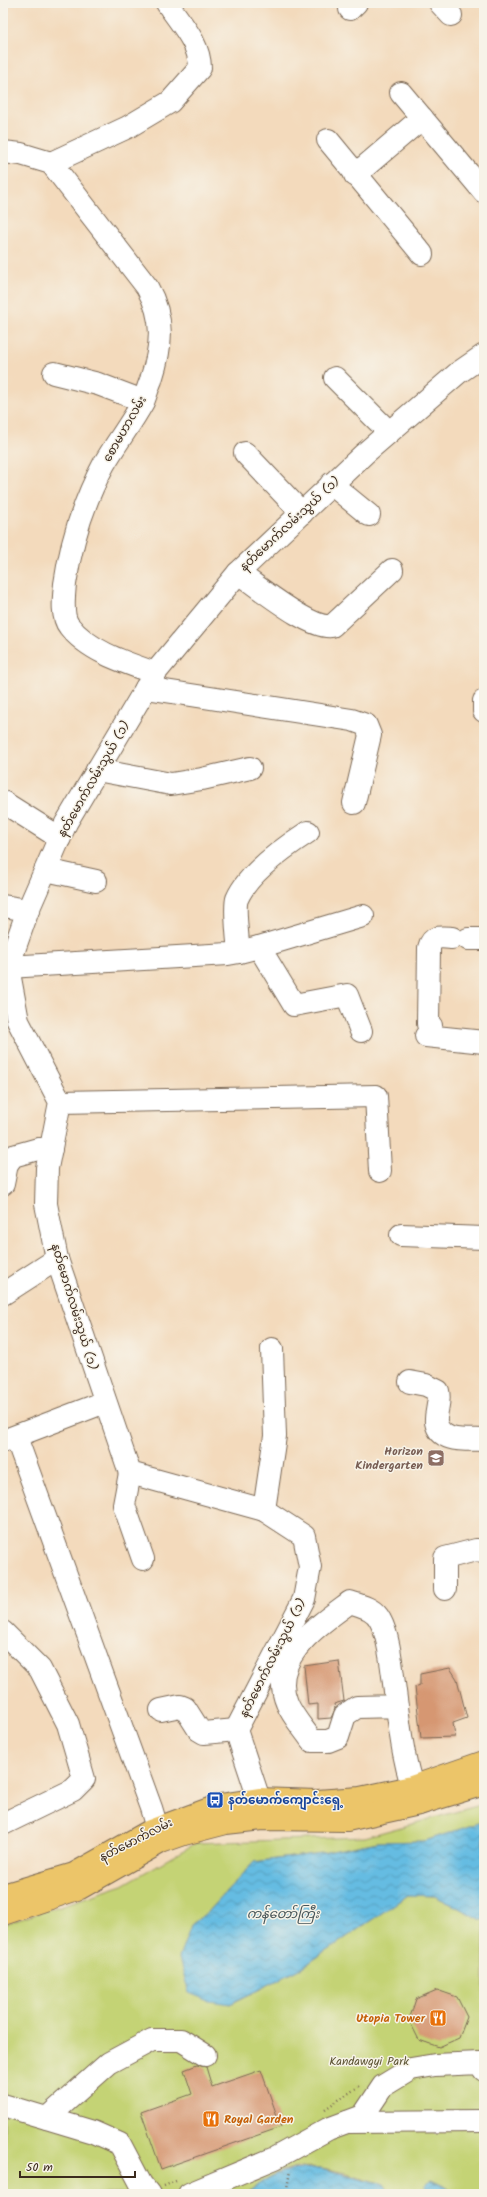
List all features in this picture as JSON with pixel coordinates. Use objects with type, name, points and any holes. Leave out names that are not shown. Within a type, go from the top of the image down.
[{"type":"main road","name":"နတ်မောက်လမ်း","points":[[415,1796],[484,1762]]},
{"type":"main road","name":"နတ်မောက်လမ်း","points":[[3,1895],[74,1874],[157,1828],[220,1806],[261,1809],[317,1801],[415,1796],[484,1784]]},
{"type":"main road","name":"နတ်မောက်လမ်း","points":[[3,1914],[80,1888],[161,1842],[226,1823],[261,1809]]},
{"type":"street","points":[[3,152],[21,154],[51,163],[128,127],[170,102],[200,68],[200,57],[196,46],[167,3]]},
{"type":"street","points":[[401,94],[484,192]]},
{"type":"street","points":[[355,175],[422,118]]},
{"type":"street","points":[[328,140],[355,175],[422,254]]},
{"type":"street","name":"စောမဟာလမ်း","points":[[51,163],[147,287],[156,304],[160,318],[159,355],[143,401],[104,465],[78,521],[67,572],[63,603],[67,624],[80,639],[122,662],[151,681],[352,720],[366,725],[370,735],[354,803]]},
{"type":"street","name":"နတ်မောက်လမ်းသွယ် (၁)","points":[[261,1809],[236,1730],[304,1599],[310,1567],[304,1536],[264,1510],[130,1473],[57,1259],[46,1204],[47,1168],[60,1102],[18,1021],[8,958],[66,823],[151,681],[238,573],[389,432],[458,372],[484,355]]},
{"type":"street","points":[[54,373],[98,384],[143,401]]},
{"type":"street","points":[[335,378],[389,432]]},
{"type":"street","points":[[245,453],[302,513]]},
{"type":"street","points":[[332,484],[369,515]]},
{"type":"street","points":[[238,573],[310,622],[326,627],[332,626],[392,570]]},
{"type":"street","points":[[484,701],[484,711]]},
{"type":"street","points":[[97,770],[171,784],[202,779],[250,768]]},
{"type":"street","points":[[3,802],[60,838]]},
{"type":"street","points":[[308,832],[276,854],[251,879],[236,900],[249,949],[294,1005],[347,995],[361,1031]]},
{"type":"street","points":[[46,870],[96,881]]},
{"type":"street","points":[[3,906],[28,910]]},
{"type":"street","points":[[8,958],[228,954],[363,916]]},
{"type":"street","points":[[429,1033],[430,942],[437,937],[468,938]]},
{"type":"street","points":[[429,1033],[484,1032]]},
{"type":"street","points":[[429,1033],[484,1042]]},
{"type":"street","points":[[60,1102],[376,1096],[380,1171]]},
{"type":"street","points":[[3,1184],[7,1164],[13,1156],[38,1149],[51,1149]]},
{"type":"street","points":[[401,1235],[484,1238]]},
{"type":"street","points":[[3,1294],[57,1259]]},
{"type":"street","points":[[264,1510],[275,1436],[272,1349]]},
{"type":"street","points":[[410,1382],[426,1385],[438,1391],[440,1397],[436,1422],[442,1433],[451,1439],[484,1440]]},
{"type":"street","points":[[105,1402],[10,1439],[151,1808],[157,1828]]},
{"type":"street","points":[[130,1473],[124,1505],[143,1559]]},
{"type":"street","points":[[445,1589],[445,1558],[476,1550],[484,1551]]},
{"type":"street","points":[[397,1706],[356,1707],[345,1715],[338,1737],[328,1741],[312,1741],[286,1702],[282,1675],[293,1652],[319,1625],[350,1602],[371,1609],[380,1619],[390,1656],[397,1706],[415,1796]]},
{"type":"street","points":[[3,1632],[40,1669],[68,1724],[84,1779],[72,1790],[3,1824]]},
{"type":"street","points":[[161,1710],[180,1706],[185,1708],[199,1730],[204,1734],[236,1730]]},
{"type":"street","points":[[47,2118],[109,2063],[152,2040],[181,2040],[204,2055]]},
{"type":"street","points":[[189,2194],[275,2158],[306,2140],[363,2116],[383,2086],[411,2069],[435,2064],[480,2063],[484,2070]]},
{"type":"street","points":[[3,2105],[93,2132],[120,2144],[141,2184],[149,2194]]},
{"type":"street","points":[[346,2122],[484,2121]]},
{"type":"path","points":[[322,2111],[365,2082]]},
{"type":"path","points":[[286,2194],[290,2169]]},
{"type":"green space","name":"Kandawgyi Park","points":[[484,1804],[484,1821],[425,1841],[378,1842],[322,1853],[254,1862],[210,1910],[191,1925],[230,2004],[300,1969],[408,1895],[435,1896],[484,1921],[484,2194],[460,2194],[431,2180],[426,2184],[425,2193],[395,2194],[389,2192],[384,2184],[322,2168],[310,2167],[285,2170],[275,2174],[264,2180],[246,2194],[3,2194],[3,1925],[123,1885],[196,1843],[365,1837]]},
{"type":"water","name":"ကန်တော်ကြီး","points":[[484,1821],[484,1921],[435,1896],[408,1895],[300,1969],[230,2004],[209,2001],[189,1993],[179,1958],[191,1925],[210,1910],[254,1862],[322,1853],[378,1842],[425,1841]]},
{"type":"water","points":[[319,2168],[384,2184],[389,2192],[395,2194],[246,2194],[272,2176],[280,2173],[297,2169]]},
{"type":"water","points":[[431,2180],[460,2194],[423,2194],[426,2184]]},
{"type":"building","points":[[339,1661],[344,1701],[334,1704],[335,1709],[331,1718],[318,1719],[318,1704],[308,1705],[304,1666]]},
{"type":"building","points":[[450,1668],[457,1679],[467,1718],[453,1723],[455,1737],[421,1738],[415,1687],[420,1685],[420,1674]]},
{"type":"building","name":"Utopia Tower","points":[[437,1990],[457,1997],[467,2017],[459,2038],[439,2047],[419,2040],[409,2020],[416,1999]]},
{"type":"building","name":"Royal Garden","points":[[197,2065],[206,2067],[212,2087],[261,2070],[281,2127],[161,2169],[141,2112],[192,2094],[184,2070]]},
{"type":"place","name":"Horizon Kindergarten","points":[[436,1458]]},
{"type":"place","name":"နတ်မောက်ကျောင်းရှေ့","points":[[215,1800]]},
{"type":"place","name":"Utopia Tower","points":[[438,2018]]},
{"type":"place","name":"Royal Garden","points":[[211,2119]]}]
